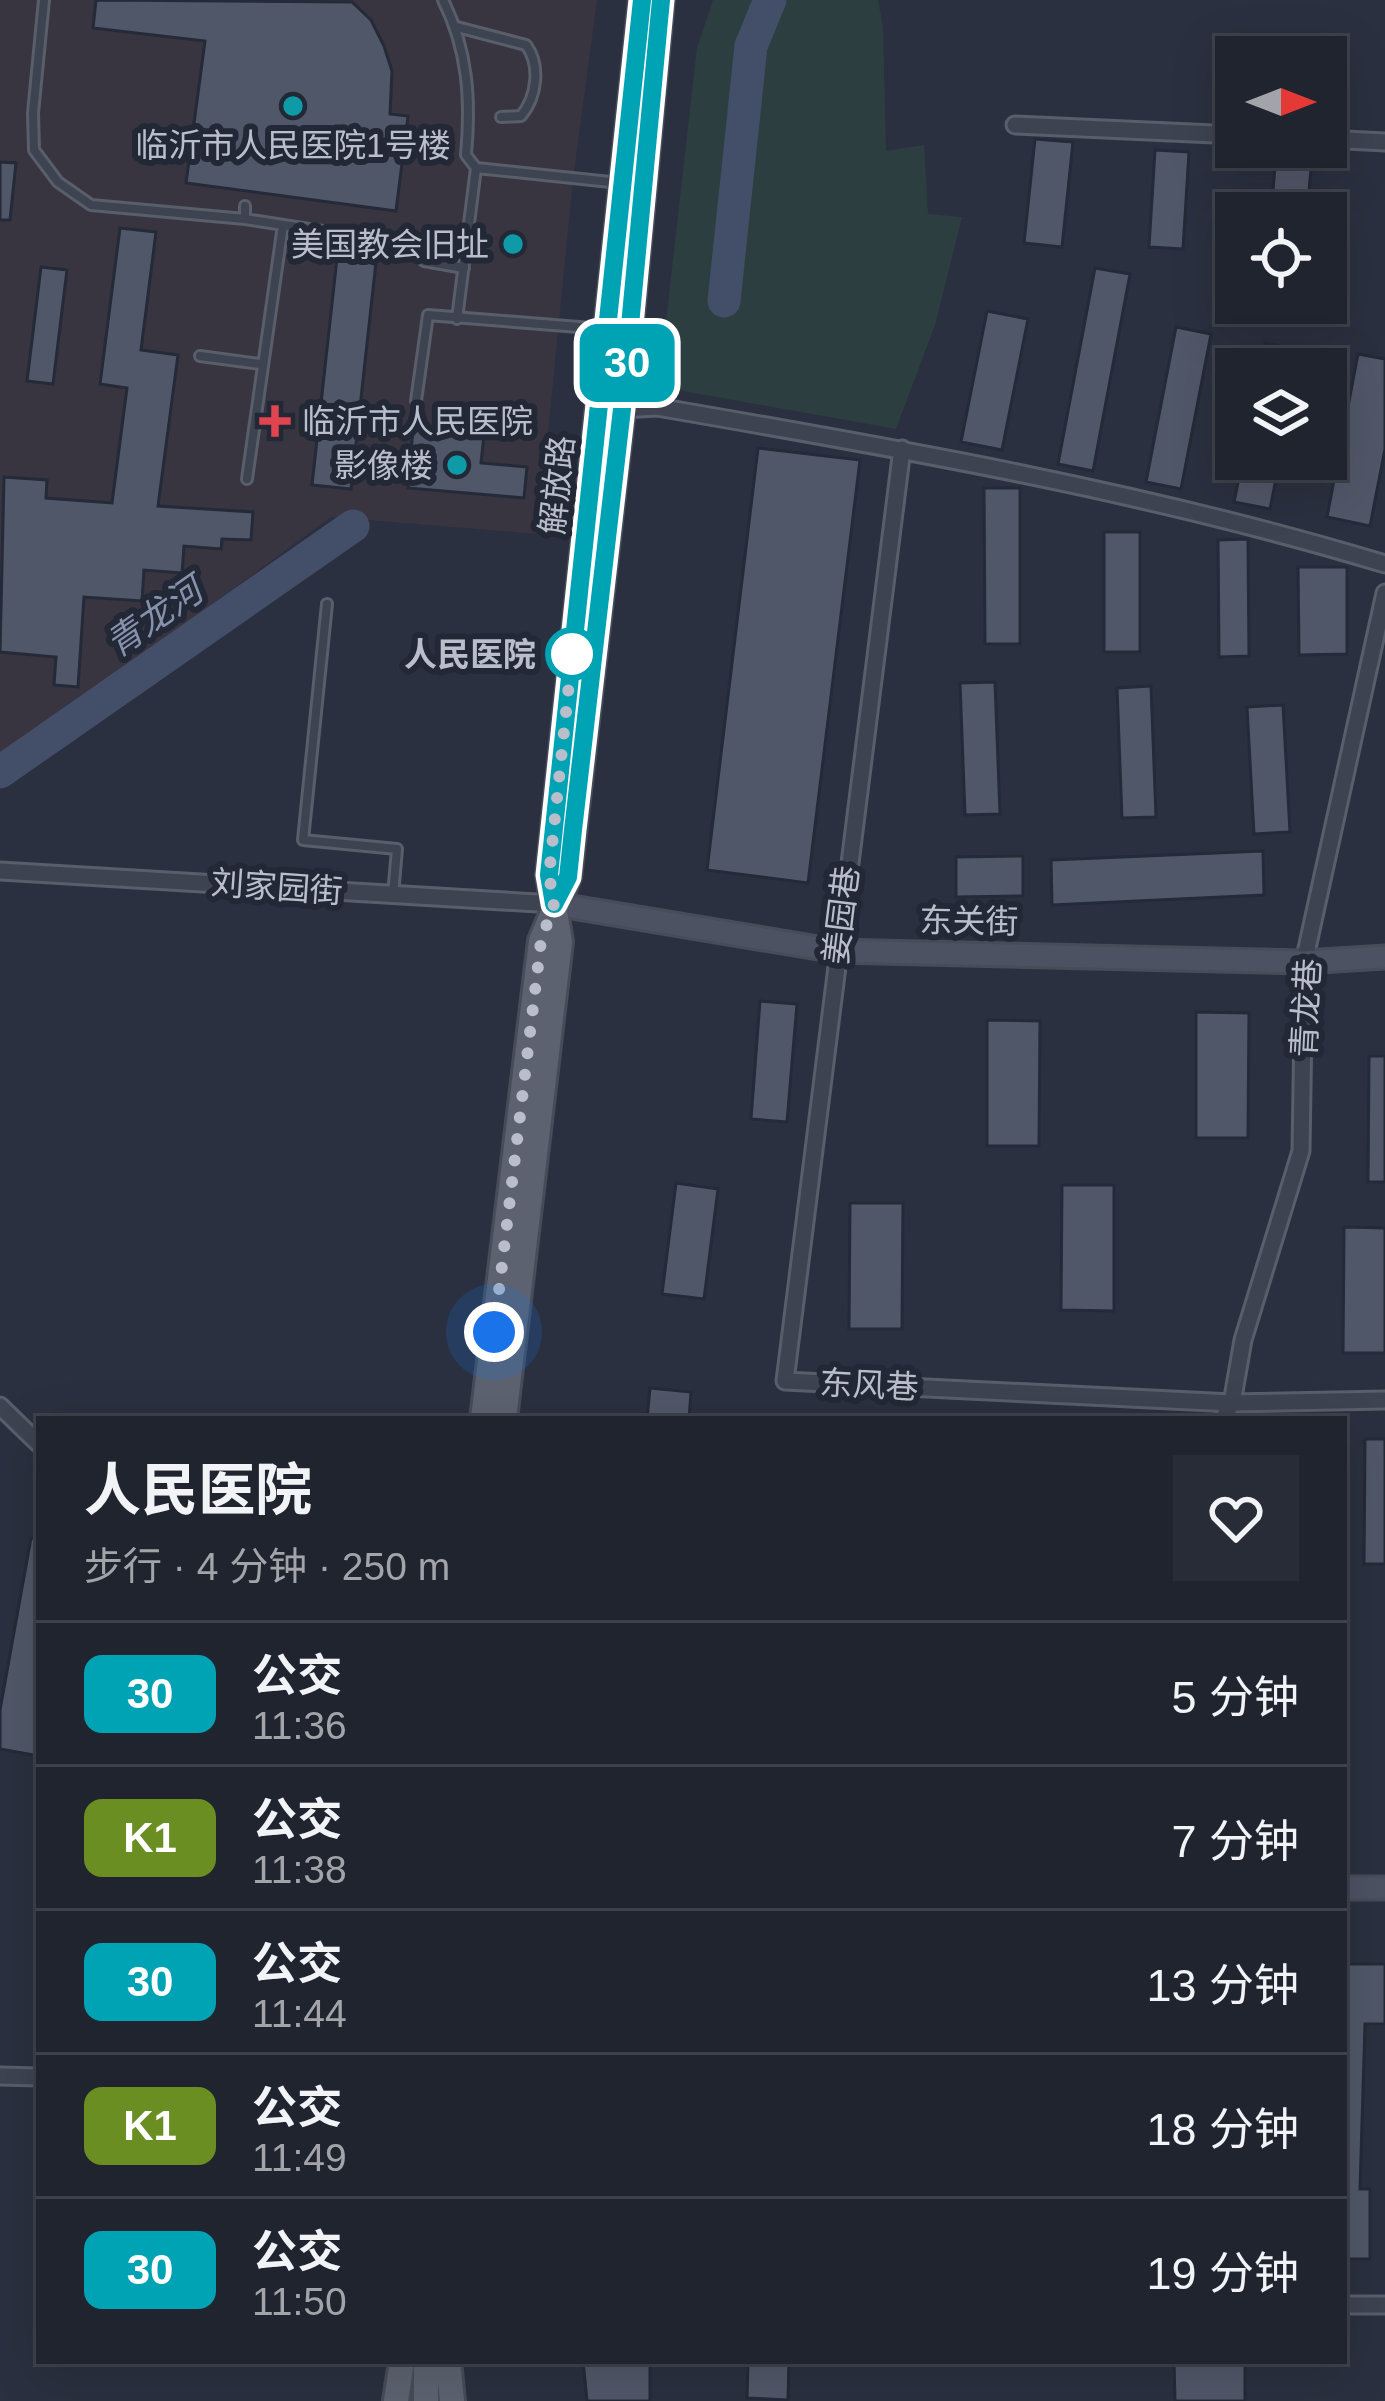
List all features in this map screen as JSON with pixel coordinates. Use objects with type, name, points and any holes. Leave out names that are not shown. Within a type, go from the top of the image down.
[{"type":"main road","name":"解放路","points":[[504,1416],[560,942],[549,875],[642,0]]},
{"type":"main road","name":"解放路","points":[[483,1416],[541,941],[568,877],[622,409],[662,0]]},
{"type":"main road","points":[[396,2401],[403,2364]]},
{"type":"main road","points":[[404,2364],[406,2401]]},
{"type":"main road","points":[[426,2364],[426,2401]]},
{"type":"main road","points":[[448,2364],[452,2401]]},
{"type":"street","points":[[1015,125],[1215,134]]},
{"type":"street","points":[[1347,140],[1385,142]]},
{"type":"street","points":[[622,409],[657,407],[902,449],[1255,525],[1385,564]]},
{"type":"street","name":"姜园巷","points":[[784,1381],[902,449]]},
{"type":"street","name":"青龙巷","points":[[1225,1416],[1301,1151],[1304,962],[1385,593]]},
{"type":"street","name":"刘家园街","points":[[0,871],[554,904]]},
{"type":"street","name":"东关街","points":[[554,904],[836,951],[1304,962],[1385,957]]},
{"type":"street","name":"东风巷","points":[[784,1381],[1232,1402],[1385,1400]]},
{"type":"street","points":[[0,1406],[36,1441]]},
{"type":"street","points":[[1347,1888],[1385,1888]]},
{"type":"street","points":[[0,2076],[36,2078]]},
{"type":"street","points":[[1347,2305],[1385,2305]]},
{"type":"lane","points":[[44,0],[34,150],[58,182],[92,205],[245,220],[405,244],[424,261],[464,268]]},
{"type":"lane","points":[[443,0],[457,27],[470,103],[466,155],[476,168],[457,319]]},
{"type":"lane","points":[[457,27],[526,45],[533,54],[536,74],[530,105],[521,116],[501,117]]},
{"type":"lane","points":[[476,168],[621,183]]},
{"type":"lane","points":[[245,206],[245,220]]},
{"type":"lane","points":[[247,479],[283,225]]},
{"type":"lane","points":[[416,400],[428,315],[607,329]]},
{"type":"lane","points":[[200,356],[260,364]]},
{"type":"lane","points":[[327,604],[303,840],[397,850],[393,895]]},
{"type":"shaded area","name":"临沂市人民医院","points":[[0,0],[597,0],[573,179],[538,534],[331,517],[0,760]]},
{"type":"shaded area","points":[[713,0],[878,0],[886,151],[924,145],[928,214],[962,217],[935,325],[896,429],[672,389],[660,375],[697,48]]},
{"type":"building","name":"临沂市人民医院1号楼","points":[[96,0],[352,2],[371,20],[384,46],[392,71],[390,114],[408,116],[396,211],[186,183],[205,41],[93,28]]},
{"type":"building","points":[[1035,139],[1073,142],[1062,247],[1024,243]]},
{"type":"building","points":[[1155,150],[1189,152],[1183,249],[1149,247]]},
{"type":"building","points":[[0,162],[16,163],[10,220],[0,220]]},
{"type":"building","points":[[1275,168],[1311,168],[1309,192],[1273,192]]},
{"type":"building","points":[[120,228],[156,232],[141,350],[178,355],[158,506],[253,512],[251,540],[222,539],[221,549],[184,546],[182,573],[144,570],[142,601],[84,597],[78,687],[54,685],[56,657],[0,652],[4,477],[47,480],[46,498],[112,503],[127,388],[100,384]]},
{"type":"building","points":[[338,249],[377,253],[351,489],[312,485]]},
{"type":"building","points":[[41,267],[67,270],[53,384],[27,381]]},
{"type":"building","points":[[1095,268],[1130,274],[1093,471],[1058,464]]},
{"type":"building","points":[[987,311],[1028,319],[1002,450],[961,442]]},
{"type":"building","points":[[1176,327],[1211,334],[1181,489],[1146,482]]},
{"type":"building","points":[[1358,354],[1385,359],[1385,449],[1370,526],[1327,517],[1334,480],[1347,480],[1347,412]]},
{"type":"building","name":"影像楼","points":[[413,429],[484,435],[481,463],[527,467],[524,498],[408,488]]},
{"type":"building","points":[[758,448],[860,460],[808,883],[707,870]]},
{"type":"building","points":[[1239,480],[1276,480],[1270,509],[1234,502]]},
{"type":"building","points":[[984,488],[1020,488],[1020,644],[985,644]]},
{"type":"building","points":[[1104,532],[1140,532],[1140,652],[1104,652]]},
{"type":"building","points":[[1248,539],[1249,656],[1219,657],[1218,540]]},
{"type":"building","points":[[1298,567],[1347,567],[1347,654],[1299,655]]},
{"type":"building","points":[[995,682],[1000,814],[965,815],[960,683]]},
{"type":"building","points":[[1151,686],[1156,817],[1122,818],[1117,688]]},
{"type":"building","points":[[1283,705],[1290,832],[1254,834],[1247,707]]},
{"type":"building","points":[[1263,851],[1264,895],[1052,905],[1051,860]]},
{"type":"building","points":[[1023,856],[1023,896],[956,897],[956,857]]},
{"type":"building","points":[[760,1001],[797,1004],[787,1122],[751,1119]]},
{"type":"building","points":[[1196,1012],[1249,1013],[1248,1138],[1196,1138]]},
{"type":"building","points":[[987,1020],[1040,1021],[1039,1146],[987,1146]]},
{"type":"building","points":[[1369,1056],[1385,1056],[1385,1182],[1368,1182]]},
{"type":"building","points":[[676,1183],[718,1189],[704,1299],[662,1294]]},
{"type":"building","points":[[1062,1185],[1114,1185],[1114,1311],[1061,1310]]},
{"type":"building","points":[[850,1203],[903,1203],[902,1329],[849,1329]]},
{"type":"building","points":[[1344,1227],[1385,1228],[1385,1353],[1343,1353]]},
{"type":"building","points":[[650,1388],[691,1392],[689,1416],[647,1416]]},
{"type":"building","points":[[1365,1439],[1385,1439],[1385,1564],[1364,1564]]},
{"type":"building","points":[[31,1538],[36,1539],[36,1755],[0,1749],[0,1710]]},
{"type":"building","points":[[1347,1964],[1385,1964],[1385,2024],[1365,2024],[1360,2189],[1370,2189],[1370,2259],[1347,2259]]},
{"type":"building","points":[[583,2364],[650,2364],[650,2401],[587,2401]]},
{"type":"building","points":[[748,2364],[789,2364],[788,2400],[747,2398]]},
{"type":"building","points":[[1174,2364],[1245,2364],[1245,2401],[1175,2401]]},
{"type":"waterway","name":"青龙河","points":[[724,301],[751,46],[770,0]]},
{"type":"waterway","name":"青龙河","points":[[0,772],[353,526]]},
{"type":"bus line","name":"30","points":[[642,0],[549,875],[554,904],[568,877],[622,409],[661,0]]},
{"type":"place","name":"临沂市人民医院1号楼","points":[[293,106]]},
{"type":"place","name":"美国教会旧址","points":[[513,244]]},
{"type":"place","name":"临沂市人民医院","points":[[275,421]]},
{"type":"place","name":"影像楼","points":[[457,465]]},
{"type":"place","name":"人民医院","points":[[572,654]]},
{"type":"route","points":[[494,1332],[541,941],[554,904],[549,875],[573,645],[572,654]]}]
